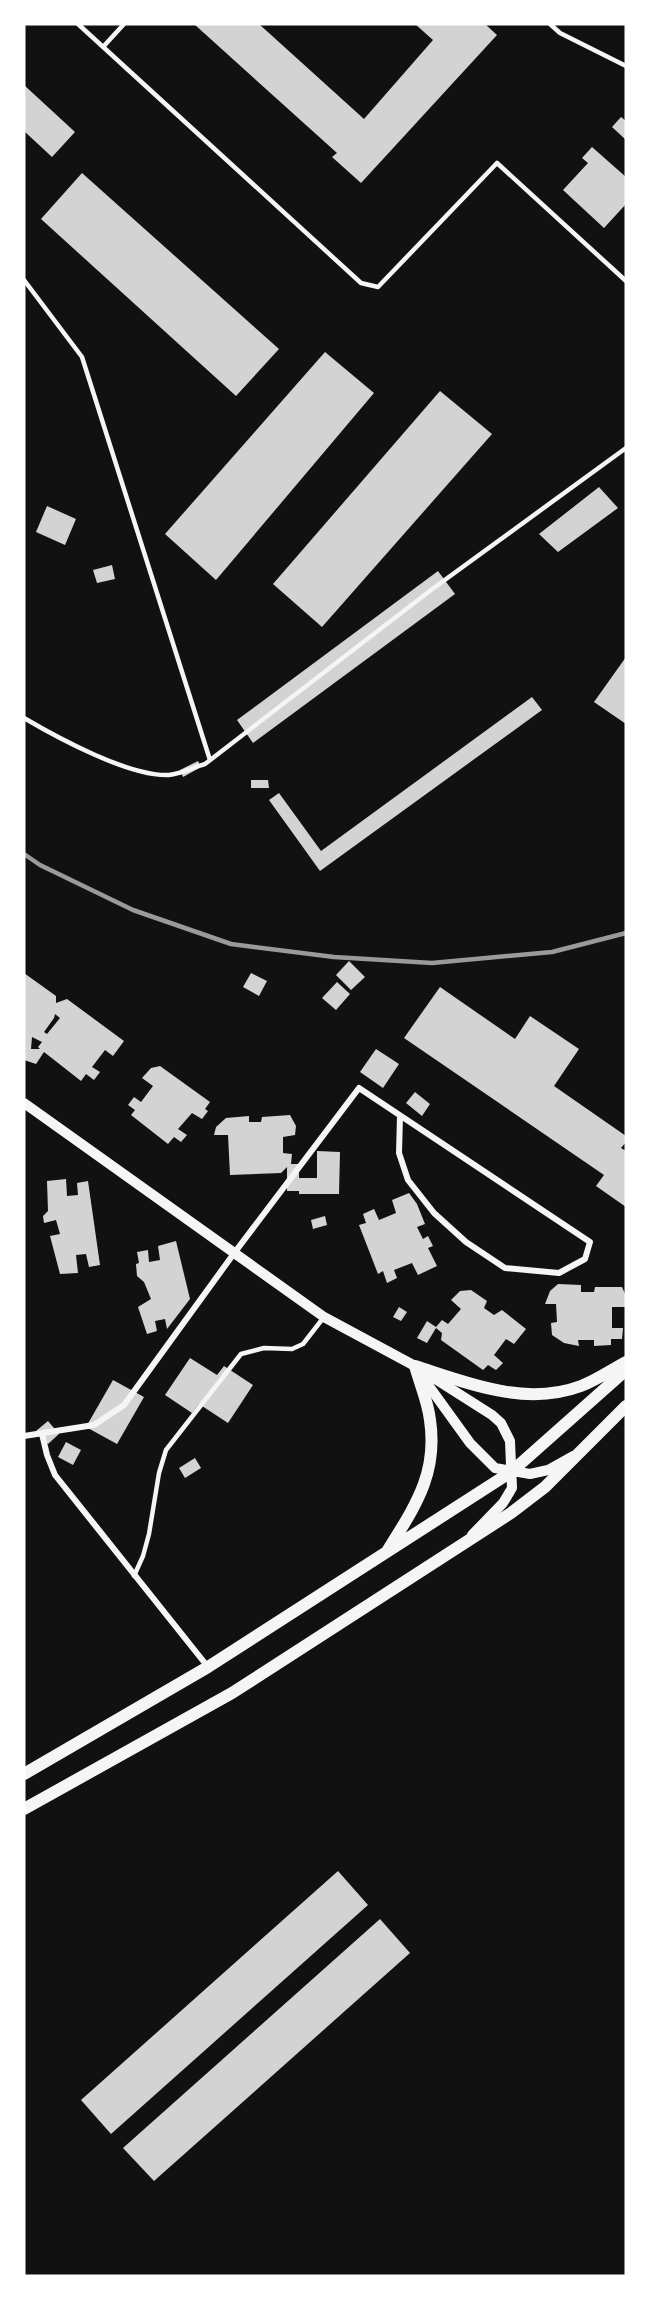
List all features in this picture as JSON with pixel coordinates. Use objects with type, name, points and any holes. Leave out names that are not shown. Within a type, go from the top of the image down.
[{"type":"main road","points":[[415,1366],[496,1391],[527,1394],[556,1393],[582,1386],[626,1362]]},
{"type":"main road","points":[[386,1552],[419,1499],[430,1464],[432,1446],[430,1418],[415,1366]]},
{"type":"main road","points":[[24,1774],[208,1667],[511,1472],[626,1370]]},
{"type":"main road","points":[[24,1809],[232,1692],[511,1513],[545,1487],[626,1406]]},
{"type":"street","points":[[24,1436],[94,1425],[124,1405],[235,1251],[360,1088],[590,1242],[585,1260],[559,1273],[505,1268],[466,1242],[434,1213],[408,1180],[399,1153],[400,1116]]},
{"type":"street","points":[[24,1103],[235,1251],[324,1317],[415,1366],[501,1423],[510,1442],[512,1453],[512,1488],[508,1497],[465,1542]]},
{"type":"street","points":[[415,1366],[483,1457],[495,1468],[511,1472],[540,1473],[585,1449]]},
{"type":"street","points":[[42,1434],[55,1475],[208,1667]]},
{"type":"lane","points":[[78,24],[361,283],[378,286],[497,163],[626,280]]},
{"type":"lane","points":[[103,47],[124,24]]},
{"type":"lane","points":[[550,24],[560,33],[626,66]]},
{"type":"lane","points":[[24,280],[82,357],[210,760]]},
{"type":"lane","points":[[24,718],[90,753],[132,769],[170,775],[205,764],[431,590],[626,448]]},
{"type":"lane","points":[[134,1576],[149,1534],[159,1473],[166,1450],[241,1354],[264,1348],[292,1349],[303,1344],[324,1317]]},
{"type":"building","points":[[194,24],[259,24],[364,119],[433,40],[415,24],[485,24],[497,35],[361,183],[332,157],[337,153]]},
{"type":"building","points":[[24,85],[75,132],[52,157],[24,131]]},
{"type":"building","points":[[621,117],[626,121],[626,140],[612,127]]},
{"type":"building","points":[[592,147],[626,177],[626,204],[604,228],[563,190],[588,163],[582,158]]},
{"type":"building","points":[[82,173],[279,349],[236,396],[41,219]]},
{"type":"building","points":[[325,352],[374,393],[216,580],[165,534]]},
{"type":"building","points":[[440,391],[492,434],[322,627],[273,584]]},
{"type":"building","points":[[599,487],[618,508],[558,552],[539,534]]},
{"type":"building","points":[[47,506],[76,519],[65,545],[36,532]]},
{"type":"building","points":[[112,565],[115,579],[97,583],[93,570]]},
{"type":"building","points":[[438,571],[455,594],[253,743],[237,720]]},
{"type":"building","points":[[626,657],[626,724],[594,702]]},
{"type":"building","points":[[532,697],[542,710],[320,871],[269,800],[279,793],[321,851]]},
{"type":"building","points":[[198,761],[201,767],[183,777],[180,770]]},
{"type":"building","points":[[251,780],[268,780],[269,788],[251,788]]},
{"type":"building","points":[[349,961],[365,977],[351,990],[336,975]]},
{"type":"building","points":[[24,973],[56,996],[56,1003],[67,999],[124,1041],[113,1056],[105,1050],[92,1067],[100,1072],[94,1080],[86,1074],[81,1081],[44,1052],[36,1064],[24,1060]],"holes":[[[55,1014],[60,1018],[47,1034],[44,1032]],[[32,1037],[42,1042],[38,1047],[40,1049],[31,1049]]]},
{"type":"building","points":[[251,973],[267,981],[259,996],[243,987]]},
{"type":"building","points":[[337,982],[350,994],[336,1010],[322,998]]},
{"type":"building","points":[[440,987],[515,1039],[530,1016],[579,1049],[554,1086],[626,1136],[626,1142],[621,1148],[626,1151],[626,1207],[596,1186],[604,1175],[404,1038]]},
{"type":"building","points":[[376,1049],[399,1064],[383,1088],[360,1072]]},
{"type":"building","points":[[160,1066],[210,1102],[205,1109],[208,1111],[202,1119],[192,1113],[178,1129],[187,1135],[181,1142],[174,1137],[168,1144],[131,1115],[135,1110],[128,1105],[134,1097],[141,1102],[153,1086],[142,1078],[151,1068]]},
{"type":"building","points":[[415,1092],[430,1104],[422,1116],[406,1103]]},
{"type":"building","points":[[290,1115],[296,1126],[295,1135],[283,1137],[283,1153],[292,1154],[291,1164],[299,1164],[299,1178],[317,1178],[317,1151],[340,1152],[339,1194],[299,1194],[299,1191],[287,1191],[287,1167],[281,1173],[230,1175],[228,1135],[214,1135],[216,1127],[226,1118],[249,1116],[249,1122],[261,1122],[262,1117]]},
{"type":"building","points":[[66,1179],[67,1196],[78,1195],[77,1183],[88,1181],[100,1265],[89,1267],[86,1254],[76,1255],[78,1273],[60,1274],[50,1236],[60,1234],[56,1220],[44,1223],[43,1216],[48,1211],[47,1181]]},
{"type":"building","points":[[409,1193],[417,1204],[425,1224],[417,1227],[423,1239],[428,1236],[433,1246],[428,1248],[437,1266],[418,1275],[412,1263],[394,1270],[397,1278],[387,1283],[383,1271],[378,1274],[359,1225],[366,1223],[363,1214],[374,1209],[379,1220],[396,1213],[392,1200]]},
{"type":"building","points":[[325,1216],[327,1225],[313,1229],[311,1220]]},
{"type":"building","points":[[176,1241],[190,1299],[167,1329],[165,1319],[155,1321],[157,1331],[147,1334],[138,1307],[151,1299],[144,1282],[137,1276],[136,1264],[139,1263],[137,1252],[148,1250],[149,1262],[160,1260],[158,1246]]},
{"type":"building","points":[[558,1284],[581,1285],[581,1292],[594,1292],[595,1287],[622,1287],[626,1296],[626,1307],[612,1307],[612,1328],[623,1328],[622,1339],[611,1339],[611,1345],[594,1346],[594,1340],[578,1340],[579,1346],[564,1343],[552,1335],[551,1323],[557,1322],[556,1304],[545,1304],[550,1291]]},
{"type":"building","points":[[471,1290],[487,1301],[484,1308],[494,1315],[502,1310],[526,1329],[514,1344],[506,1339],[494,1355],[503,1363],[496,1370],[488,1365],[483,1370],[441,1340],[442,1333],[436,1328],[427,1343],[417,1338],[427,1321],[436,1327],[442,1320],[448,1324],[461,1309],[451,1300],[460,1291]]},
{"type":"building","points":[[399,1307],[407,1312],[401,1321],[393,1317]]},
{"type":"building","points":[[190,1358],[217,1375],[224,1366],[253,1385],[228,1423],[199,1404],[192,1413],[165,1395]]},
{"type":"building","points":[[113,1380],[144,1397],[117,1444],[86,1427]]},
{"type":"building","points":[[48,1421],[59,1434],[48,1444],[36,1431]]},
{"type":"building","points":[[66,1442],[81,1450],[73,1465],[58,1457]]},
{"type":"building","points":[[195,1458],[201,1468],[185,1478],[179,1468]]},
{"type":"building","points":[[338,1871],[368,1905],[111,2134],[81,2100]]},
{"type":"building","points":[[380,1919],[410,1953],[154,2181],[123,2148]]},
{"type":"railway","points":[[24,854],[40,865],[133,910],[231,944],[334,957],[432,963],[552,952],[626,933]]}]
